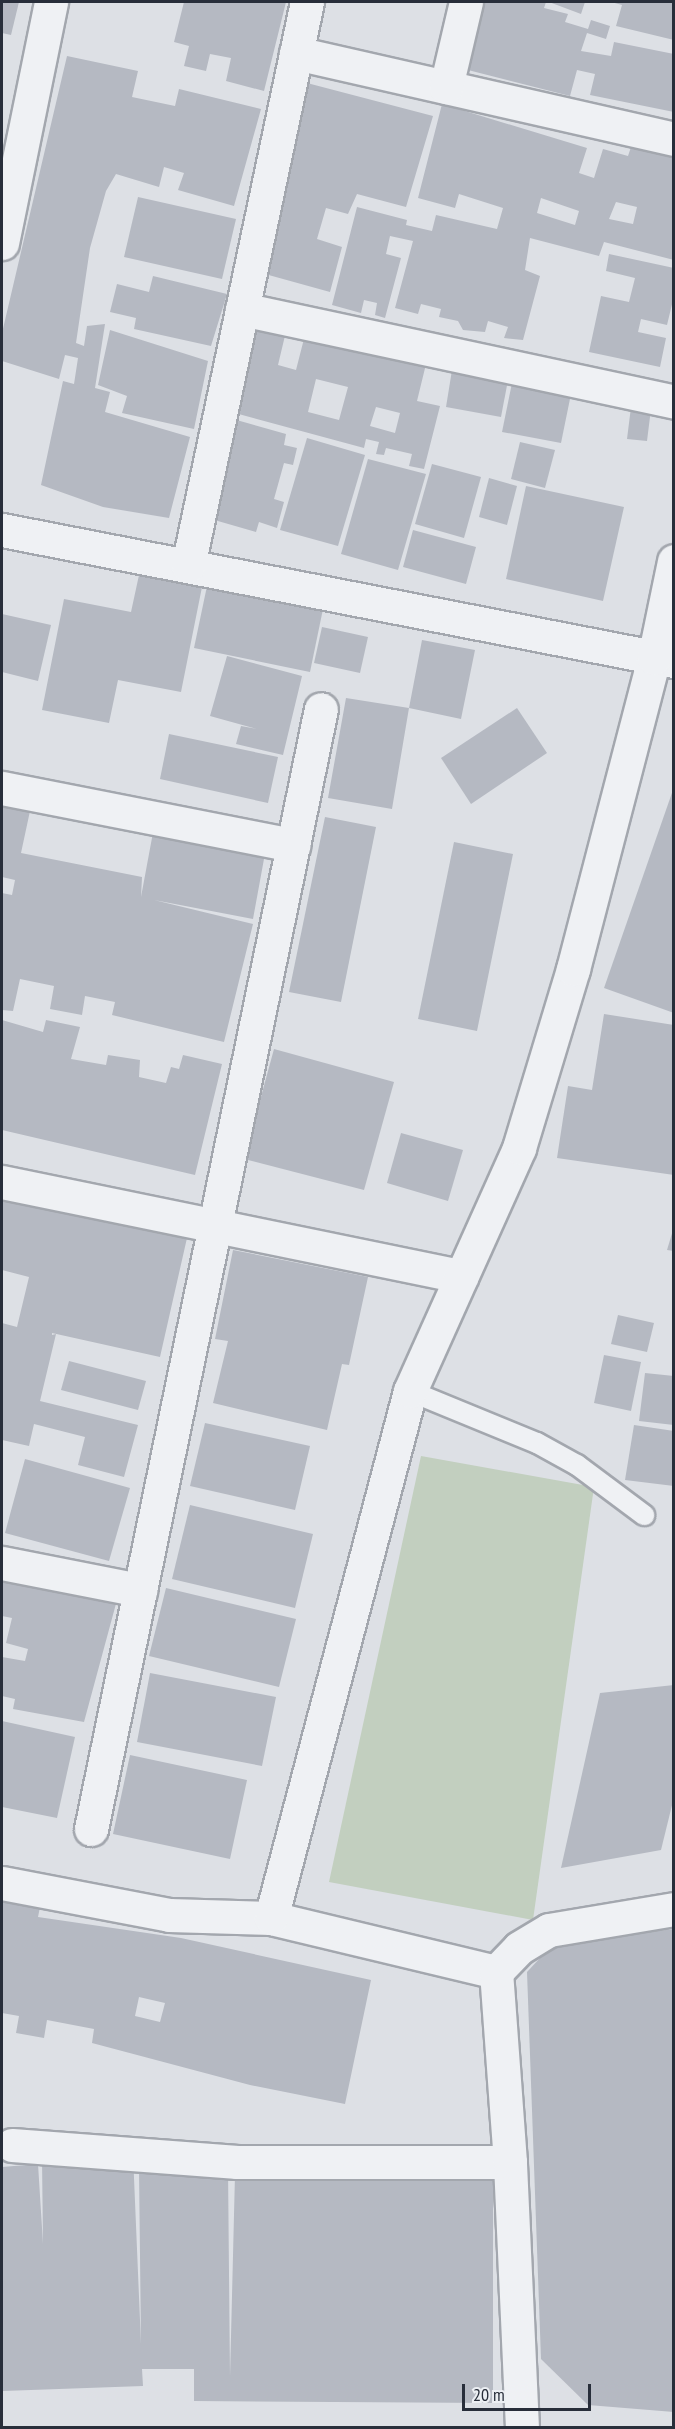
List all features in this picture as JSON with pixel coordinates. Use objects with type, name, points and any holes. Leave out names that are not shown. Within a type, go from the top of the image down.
[{"type":"street","points":[[2,243],[51,2]]},
{"type":"street","points":[[188,566],[307,2]]},
{"type":"street","points":[[446,87],[466,2]]},
{"type":"street","points":[[296,53],[674,139]]},
{"type":"street","points":[[242,309],[674,402]]},
{"type":"street","points":[[2,530],[664,659]]},
{"type":"street","points":[[271,1918],[410,1391],[519,1148],[573,969],[664,659],[674,561]]},
{"type":"street","points":[[91,1829],[321,709]]},
{"type":"street","points":[[2,788],[293,845]]},
{"type":"street","points":[[2,1182],[461,1276]]},
{"type":"street","points":[[2,1563],[140,1590]]},
{"type":"street","points":[[2,1883],[169,1914],[271,1918],[496,1972]]},
{"type":"street","points":[[522,2427],[510,2162],[496,1972],[519,1948],[549,1930],[674,1909]]},
{"type":"street","points":[[12,2145],[237,2162],[510,2162]]},
{"type":"lane","points":[[410,1391],[537,1443],[577,1465],[644,1515]]},
{"type":"green space","points":[[421,1456],[594,1487],[533,1920],[329,1882]]},
{"type":"building","points":[[2,2],[19,2],[11,35],[2,33]]},
{"type":"building","points":[[184,2],[286,2],[264,91],[226,81],[231,58],[210,54],[206,71],[184,66],[189,46],[174,42]]},
{"type":"building","points":[[485,2],[546,2],[544,8],[568,14],[565,22],[588,29],[591,20],[610,26],[606,39],[587,33],[581,51],[611,56],[614,42],[674,54],[674,112],[590,95],[595,74],[577,70],[570,96],[468,70]]},
{"type":"building","points":[[549,2],[585,2],[581,14]]},
{"type":"building","points":[[611,2],[674,2],[674,40],[616,26],[622,5]]},
{"type":"building","points":[[67,56],[138,71],[132,97],[175,106],[179,89],[261,109],[234,206],[178,190],[184,173],[164,167],[159,187],[116,174],[106,191],[90,248],[76,343],[84,346],[87,326],[105,324],[95,388],[110,392],[105,412],[190,437],[169,518],[103,507],[41,485],[63,381],[74,384],[78,358],[65,355],[59,379],[2,361],[2,333]]},
{"type":"building","points":[[307,83],[433,116],[406,207],[357,194],[348,214],[326,208],[317,239],[342,247],[330,292],[265,274],[278,228],[273,226]]},
{"type":"building","points":[[442,104],[587,148],[579,173],[594,178],[603,149],[628,156],[632,144],[674,155],[674,260],[604,242],[599,256],[530,238],[525,270],[540,276],[523,340],[504,338],[508,327],[488,321],[485,332],[463,330],[458,321],[439,317],[441,309],[421,304],[418,314],[395,308],[413,241],[390,236],[386,254],[401,258],[385,318],[375,315],[377,303],[364,300],[361,313],[332,305],[357,207],[407,220],[406,225],[432,231],[436,215],[497,229],[503,208],[459,194],[455,208],[418,198]],"holes":[[[541,198],[579,211],[575,225],[537,213]],[[616,202],[637,207],[633,224],[609,219]]]},
{"type":"building","points":[[138,197],[236,219],[222,279],[124,257]]},
{"type":"building","points":[[609,254],[674,268],[674,296],[667,325],[641,319],[638,332],[666,338],[660,367],[589,352],[601,296],[629,302],[635,278],[606,271]]},
{"type":"building","points":[[153,276],[227,294],[211,346],[134,329],[136,318],[110,312],[117,284],[149,292]]},
{"type":"building","points":[[261,316],[288,323],[278,365],[296,370],[307,327],[326,342],[389,359],[389,351],[427,360],[417,401],[440,406],[424,469],[409,466],[412,454],[386,448],[384,455],[376,454],[379,442],[366,439],[364,448],[235,413]],"holes":[[[316,379],[348,387],[339,420],[308,412]],[[376,407],[400,413],[395,433],[370,426]]]},
{"type":"building","points":[[110,330],[208,361],[194,429],[122,413],[127,396],[98,385]]},
{"type":"building","points":[[452,370],[508,380],[501,417],[446,407]]},
{"type":"building","points":[[513,378],[572,389],[561,443],[502,432]]},
{"type":"building","points":[[631,407],[651,409],[647,441],[627,439]]},
{"type":"building","points":[[233,419],[286,434],[284,445],[297,448],[293,465],[284,463],[274,499],[284,502],[277,528],[259,522],[256,532],[204,517]]},
{"type":"building","points":[[307,438],[365,455],[338,546],[280,530]]},
{"type":"building","points":[[520,442],[555,450],[545,488],[511,479]]},
{"type":"building","points":[[368,459],[426,474],[398,570],[341,554]]},
{"type":"building","points":[[432,464],[481,477],[464,538],[415,524]]},
{"type":"building","points":[[489,478],[517,486],[507,525],[479,517]]},
{"type":"building","points":[[526,486],[624,507],[603,601],[506,579]]},
{"type":"building","points":[[413,530],[476,547],[466,584],[403,567]]},
{"type":"building","points":[[139,575],[202,587],[181,692],[118,680],[109,723],[42,710],[64,599],[131,612]]},
{"type":"building","points":[[207,586],[323,609],[310,672],[194,648]]},
{"type":"building","points":[[2,614],[51,625],[38,681],[2,672]]},
{"type":"building","points":[[322,627],[368,637],[360,673],[314,663]]},
{"type":"building","points":[[422,640],[475,650],[461,719],[409,708]]},
{"type":"building","points":[[227,656],[302,676],[283,755],[236,744],[241,726],[257,729],[210,716]]},
{"type":"building","points":[[346,698],[409,708],[392,809],[328,798]]},
{"type":"building","points":[[517,708],[547,753],[471,804],[441,758]]},
{"type":"building","points":[[169,734],[278,757],[268,803],[160,779]]},
{"type":"building","points":[[674,787],[674,1013],[604,988]]},
{"type":"building","points":[[2,791],[33,797],[21,853],[142,877],[141,897],[154,827],[266,848],[253,919],[154,900],[253,924],[224,1042],[112,1015],[115,1002],[85,996],[82,1015],[50,1009],[54,986],[20,979],[13,1011],[2,1010],[2,893],[12,895],[15,880],[2,877]]},
{"type":"building","points":[[325,817],[376,827],[341,1002],[289,992]]},
{"type":"building","points":[[454,842],[513,854],[477,1031],[418,1019]]},
{"type":"building","points":[[604,1014],[674,1025],[674,1175],[557,1158],[568,1086],[592,1090]]},
{"type":"building","points":[[2,1020],[43,1032],[46,1020],[80,1027],[71,1059],[106,1065],[108,1055],[140,1060],[139,1077],[166,1083],[171,1067],[179,1069],[183,1055],[222,1064],[195,1175],[2,1130]]},
{"type":"building","points":[[274,1049],[394,1082],[364,1190],[244,1159]]},
{"type":"building","points":[[401,1133],[463,1150],[448,1201],[387,1183]]},
{"type":"building","points":[[2,1194],[187,1238],[160,1357],[52,1333],[52,1335],[56,1334],[40,1401],[138,1425],[124,1477],[78,1465],[85,1437],[34,1424],[29,1446],[2,1440],[2,1323],[17,1327],[29,1277],[2,1270]]},
{"type":"building","points":[[674,1230],[674,1251],[667,1250]]},
{"type":"building","points":[[233,1250],[368,1277],[349,1365],[342,1364],[327,1430],[213,1403],[228,1341],[215,1339]]},
{"type":"building","points":[[618,1315],[654,1323],[647,1352],[611,1344]]},
{"type":"building","points":[[604,1355],[641,1362],[631,1411],[594,1403]]},
{"type":"building","points":[[69,1361],[146,1381],[138,1410],[61,1390]]},
{"type":"building","points":[[645,1373],[674,1376],[674,1425],[639,1421]]},
{"type":"building","points":[[205,1423],[310,1446],[295,1510],[190,1486]]},
{"type":"building","points":[[634,1425],[674,1431],[674,1486],[625,1480]]},
{"type":"building","points":[[25,1459],[130,1488],[109,1561],[5,1533]]},
{"type":"building","points":[[190,1505],[313,1534],[295,1608],[172,1579]]},
{"type":"building","points":[[2,1571],[117,1600],[84,1722],[13,1709],[15,1699],[2,1696],[2,1657],[25,1661],[28,1649],[6,1643],[12,1618],[2,1616]]},
{"type":"building","points":[[166,1588],[296,1619],[279,1687],[149,1656]]},
{"type":"building","points":[[150,1673],[276,1697],[262,1766],[137,1742]]},
{"type":"building","points":[[674,1685],[674,1797],[661,1850],[561,1868],[600,1693]]},
{"type":"building","points":[[2,1721],[75,1737],[57,1818],[2,1807]]},
{"type":"building","points":[[130,1755],[247,1780],[230,1859],[113,1834]]},
{"type":"building","points":[[2,1889],[42,1897],[38,1917],[181,1938],[371,1980],[345,2104],[250,2085],[92,2043],[94,2029],[47,2020],[44,2038],[16,2033],[19,2016],[2,2013]],"holes":[[[139,1997],[165,2003],[160,2022],[135,2016]]]},
{"type":"building","points":[[674,1929],[674,2412],[588,2405],[541,2359],[527,1972],[554,1943]]},
{"type":"building","points":[[133,2154],[141,2344],[139,2168],[228,2167],[230,2377],[235,2174],[493,2172],[493,2403],[194,2401],[194,2369],[142,2369],[143,2386],[3,2391],[2,2167],[38,2164],[43,2244],[42,2159]]}]
